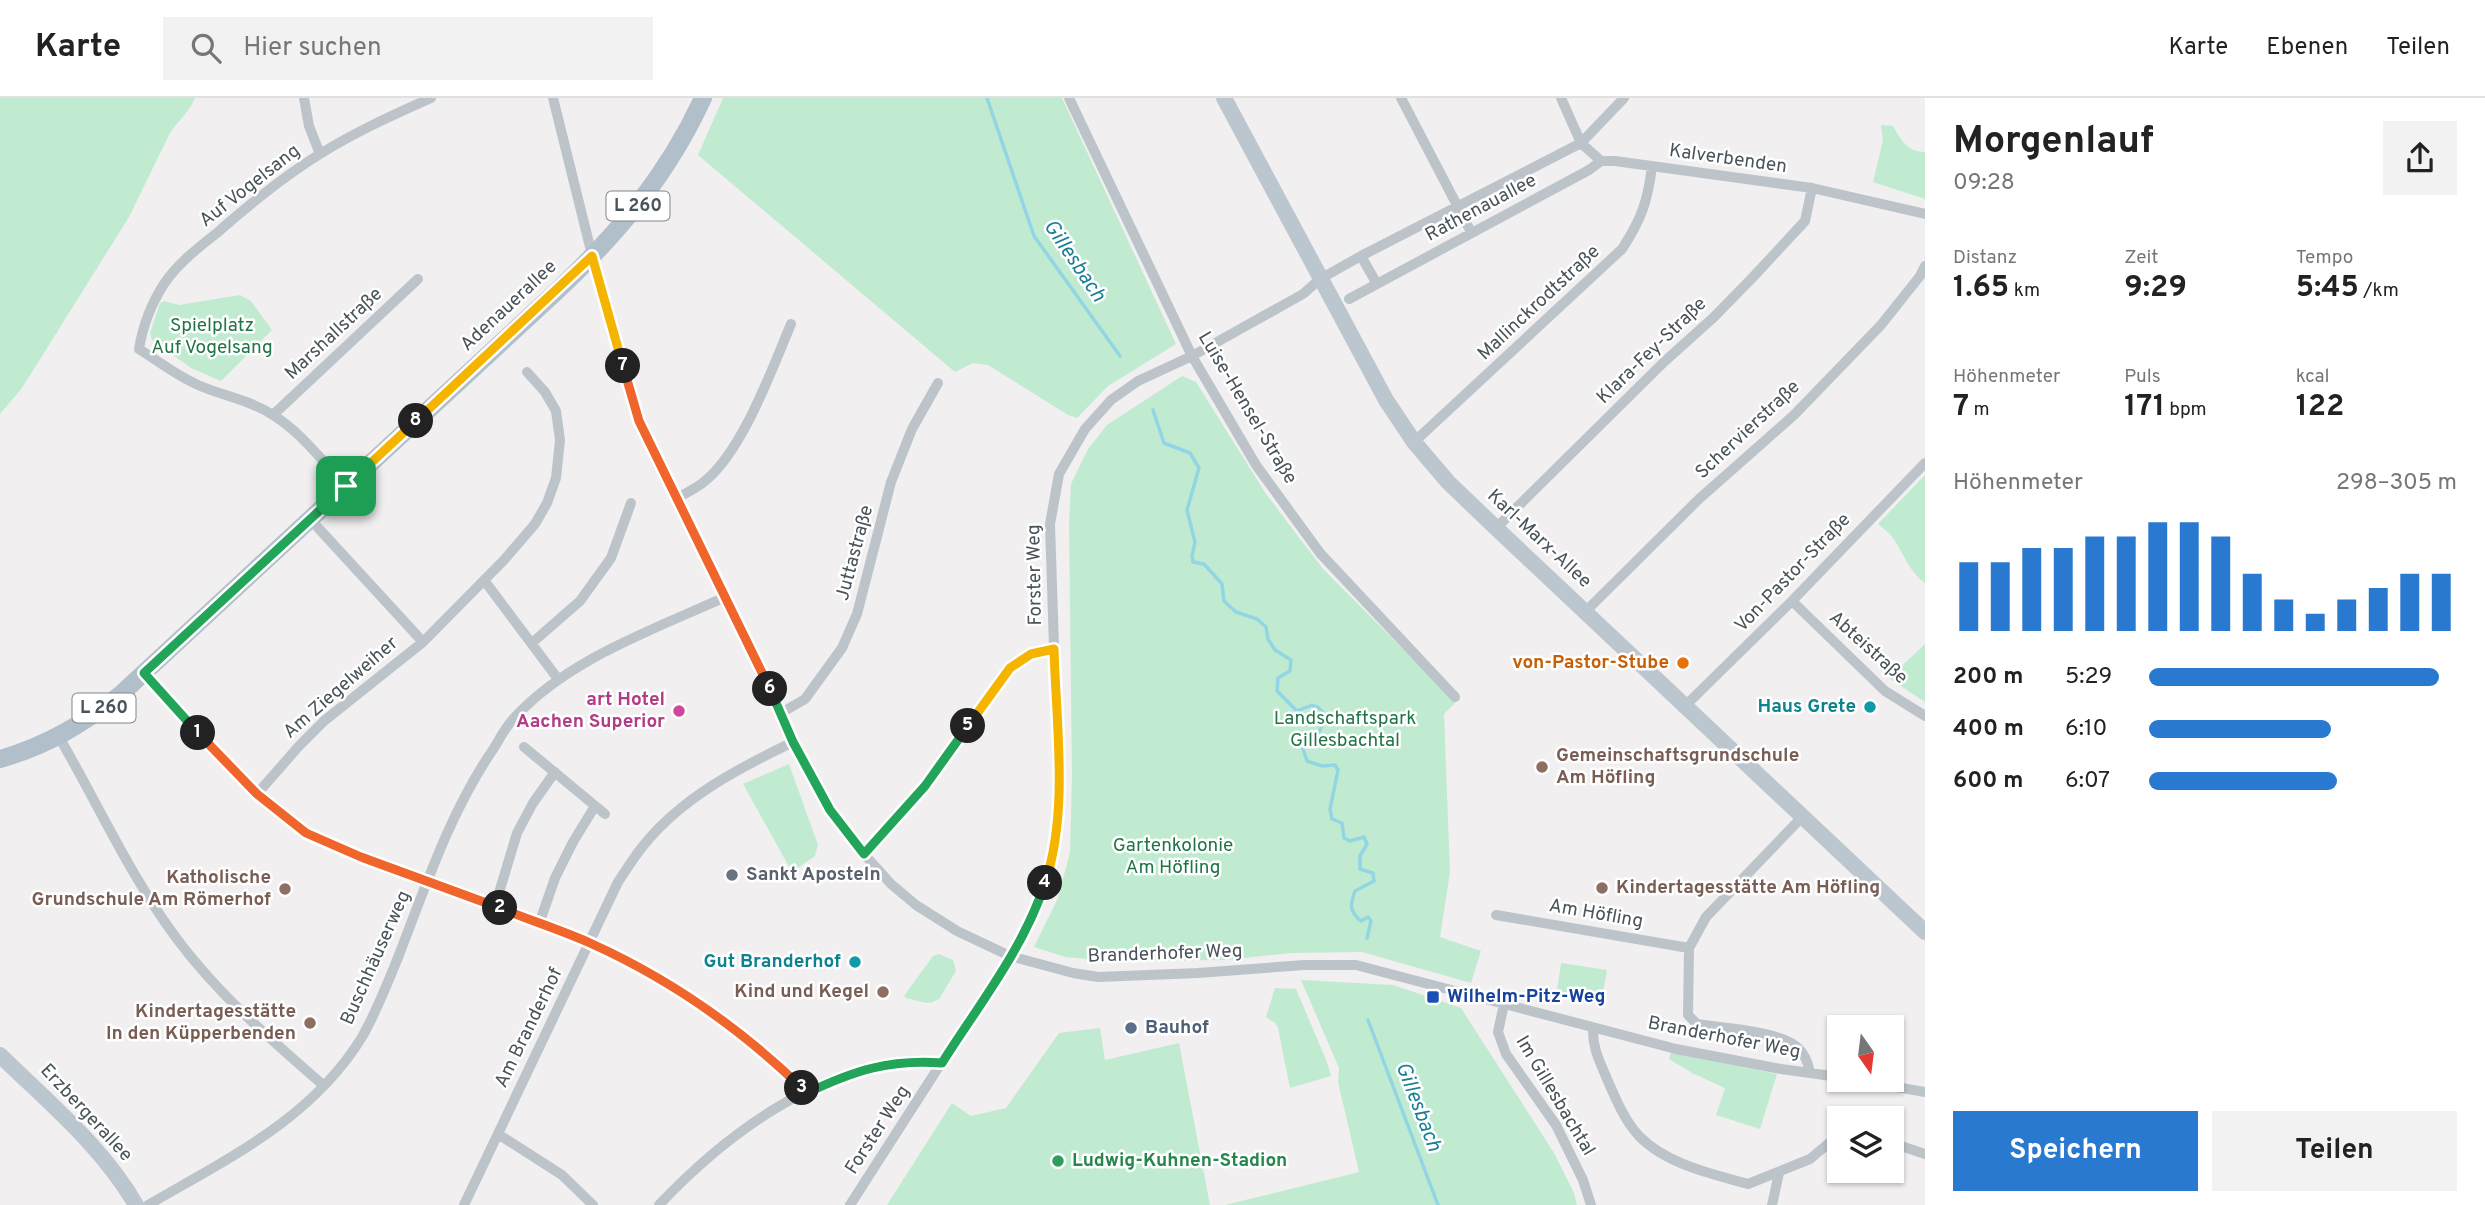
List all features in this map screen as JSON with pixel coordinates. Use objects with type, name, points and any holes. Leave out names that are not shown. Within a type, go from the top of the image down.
[{"type":"main road","name":"Adenauerallee","points":[[0,759],[59,737],[103,709],[592,256],[650,190],[677,150],[703,98]]},
{"type":"street","points":[[304,98],[309,126],[320,154]]},
{"type":"street","name":"Auf Vogelsang","points":[[273,415],[248,402],[191,382],[139,349],[149,310],[171,275],[248,206],[320,154],[358,132],[431,98]]},
{"type":"street","name":"Branderhofer Weg","points":[[553,98],[592,256],[639,421],[793,742],[830,810],[891,884],[916,905],[957,932],[1010,956],[1073,973],[1098,976],[1198,973],[1304,965],[1356,965],[1676,1049],[1827,1075]]},
{"type":"street","name":"Luise-Hensel-Straße","points":[[1069,98],[1192,356],[1256,465],[1320,553],[1455,696]]},
{"type":"street","name":"Karl-Marx-Allee","points":[[1224,98],[1386,400],[1414,442],[1448,482],[1925,932]]},
{"type":"street","points":[[1401,98],[1471,232]]},
{"type":"street","points":[[1561,98],[1581,142],[1601,161]]},
{"type":"street","name":"Rathenauallee","points":[[1320,279],[1581,142],[1624,98]]},
{"type":"street","name":"Rathenauallee","points":[[1349,299],[1589,170],[1601,161]]},
{"type":"street","name":"Kalverbenden","points":[[1601,161],[1812,188],[1925,214]]},
{"type":"street","name":"Mallinckrodtstraße","points":[[1414,442],[1622,249],[1639,223],[1648,197],[1652,166]]},
{"type":"street","name":"Klara-Fey-Straße","points":[[1496,528],[1764,266],[1805,221],[1812,188]]},
{"type":"street","points":[[1361,256],[1377,284]]},
{"type":"street","name":"Schervierstraße","points":[[1585,612],[1699,499],[1794,415],[1881,325],[1925,266]]},
{"type":"street","name":"Marshallstraße","points":[[273,415],[418,279]]},
{"type":"street","name":"Forster Weg","points":[[850,1205],[1010,956],[1038,904],[1049,871],[1056,838],[1059,801],[1050,524],[1059,474],[1085,429],[1111,400],[1138,382],[1192,356],[1303,295],[1320,279]]},
{"type":"street","points":[[677,498],[705,482],[722,463],[754,410],[791,324]]},
{"type":"street","name":"Am Ziegelweiher","points":[[257,794],[324,721],[423,642],[520,544],[535,524],[547,503],[555,478],[560,440],[556,411],[545,392],[527,372]]},
{"type":"street","name":"Juttastraße","points":[[781,713],[805,699],[842,648],[857,614],[891,482],[912,429],[938,383]]},
{"type":"street","points":[[273,415],[308,444],[346,486]]},
{"type":"street","name":"Von-Pastor-Straße","points":[[1685,706],[1792,601],[1925,463]]},
{"type":"street","points":[[533,642],[580,601],[611,558],[631,503]]},
{"type":"street","name":"Am Ziegelweiher","points":[[310,519],[423,642]]},
{"type":"street","points":[[484,580],[533,642],[558,679]]},
{"type":"street","name":"Buschhäuserweg","points":[[148,1205],[251,1146],[299,1111],[362,1037],[384,992],[428,881],[469,789],[513,719],[558,679],[603,653],[725,597]]},
{"type":"street","name":"Abteistraße","points":[[1792,601],[1885,691],[1925,716]]},
{"type":"street","points":[[864,854],[925,786],[1010,668],[1031,654],[1054,649]]},
{"type":"street","points":[[144,673],[257,794],[306,833],[361,857],[589,943],[637,967],[724,1021],[768,1055],[807,1093]]},
{"type":"street","points":[[59,737],[124,859],[178,940],[237,1007],[323,1086]]},
{"type":"street","name":"Am Branderhof","points":[[464,1205],[618,882],[643,846],[668,820],[696,797],[737,769],[793,742]]},
{"type":"street","points":[[524,747],[605,814]]},
{"type":"street","points":[[495,906],[517,833],[533,803],[555,772]]},
{"type":"street","points":[[539,924],[555,878],[595,806]]},
{"type":"street","points":[[1689,948],[1706,917],[1803,816]]},
{"type":"street","name":"Am Höfling","points":[[1496,915],[1689,948]]},
{"type":"street","name":"Branderhofer Weg","points":[[1689,948],[1688,1016],[1697,1024],[1768,1035],[1797,1047],[1806,1059],[1810,1072]]},
{"type":"street","name":"Im Gillesbachtal","points":[[1504,1004],[1499,1032],[1506,1054],[1556,1125],[1583,1180],[1591,1205]]},
{"type":"street","points":[[1593,1028],[1595,1052],[1618,1106],[1638,1135],[1649,1145],[1672,1158],[1748,1184],[1810,1159],[1827,1145]]},
{"type":"street","name":"Erzbergerallee","points":[[0,1055],[93,1147],[112,1168],[136,1205]]},
{"type":"street","points":[[659,1205],[711,1154],[761,1119],[807,1093],[843,1076],[877,1066],[911,1061],[942,1063]]},
{"type":"street","points":[[1904,1088],[1925,1092]]},
{"type":"street","points":[[498,1133],[562,1175],[593,1205]]},
{"type":"street","points":[[1904,1147],[1925,1154]]},
{"type":"street","points":[[1773,1203],[1779,1172]]},
{"type":"green space","points":[[0,98],[195,98],[171,131],[129,217],[22,388],[0,414]]},
{"type":"green space","points":[[723,98],[1062,98],[1176,344],[1108,386],[1077,418],[988,365],[973,363],[955,372],[698,155]]},
{"type":"green space","points":[[1881,125],[1893,126],[1910,147],[1925,152],[1925,199],[1873,182],[1883,140]]},
{"type":"green space","name":"Spielplatz Auf Vogelsang","points":[[240,295],[251,301],[272,330],[221,381],[191,368],[152,340],[150,333],[160,303],[164,301],[179,305]]},
{"type":"green space","points":[[1182,376],[1196,382],[1266,494],[1323,569],[1456,702],[1444,714],[1450,872],[1440,937],[1481,951],[1471,983],[1362,952],[1291,953],[1225,960],[1110,961],[1065,957],[1034,947],[1058,898],[1070,852],[1071,484],[1088,449],[1107,425]]},
{"type":"green space","points":[[1925,475],[1925,583],[1912,569],[1892,536],[1878,524]]},
{"type":"green space","points":[[1925,644],[1925,702],[1889,678]]},
{"type":"green space","points":[[789,764],[818,845],[815,856],[792,872],[743,784]]},
{"type":"green space","points":[[939,954],[953,960],[956,971],[939,999],[926,1003],[906,998],[904,996],[933,956]]},
{"type":"green space","points":[[1561,963],[1607,970],[1601,1004],[1556,997]]},
{"type":"green space","points":[[1301,980],[1393,985],[1461,1008],[1554,1153],[1574,1193],[1577,1205],[1225,1205],[1359,1172],[1338,1082],[1339,1068]]},
{"type":"green space","points":[[1275,988],[1296,989],[1331,1076],[1290,1088],[1278,1028],[1266,1017]]},
{"type":"green space","name":"Ludwig-Kuhnen-Stadion","points":[[1100,1028],[1105,1060],[1179,1043],[1210,1205],[887,1205],[952,1103],[971,1116],[1006,1108],[1059,1033]]},
{"type":"green space","points":[[1671,1052],[1777,1074],[1760,1129],[1716,1115],[1725,1088],[1669,1059]]},
{"type":"waterway","name":"Gillesbach","points":[[987,98],[1034,236],[1120,356]]},
{"type":"waterway","name":"Gillesbach","points":[[1153,410],[1164,443],[1190,453],[1199,468],[1187,510],[1195,542],[1193,562],[1204,564],[1222,584],[1224,601],[1236,612],[1257,619],[1266,627],[1268,639],[1275,650],[1291,660],[1290,671],[1278,678],[1277,691],[1297,711],[1312,705],[1324,714],[1320,731],[1303,749],[1307,761],[1322,766],[1335,765],[1338,770],[1330,809],[1332,819],[1342,823],[1344,838],[1350,841],[1364,837],[1367,844],[1360,856],[1360,869],[1373,873],[1374,881],[1355,891],[1352,904],[1354,914],[1361,921],[1368,917],[1371,921],[1367,938]]},
{"type":"waterway","name":"Gillesbach","points":[[1368,1020],[1438,1205]]},
{"type":"place","name":"von-Pastor-Stube","points":[[1683,663]]},
{"type":"place","name":"Haus Grete","points":[[1870,707]]},
{"type":"place","name":"art Hotel Aachen Superior","points":[[679,711]]},
{"type":"place","name":"Gemeinschaftsgrundschule Am Höfling","points":[[1542,767]]},
{"type":"place","name":"Sankt Aposteln","points":[[732,875]]},
{"type":"place","name":"Kindertagesstätte Am Höfling","points":[[1602,888]]},
{"type":"place","name":"Katholische Grundschule Am Römerhof","points":[[285,889]]},
{"type":"place","name":"Gut Branderhof","points":[[855,962]]},
{"type":"place","name":"Kind und Kegel","points":[[883,992]]},
{"type":"place","name":"Wilhelm-Pitz-Weg","points":[[1433,997]]},
{"type":"place","name":"Kindertagesstätte In den Küpperbenden","points":[[310,1023]]},
{"type":"place","name":"Bauhof","points":[[1131,1028]]},
{"type":"place","name":"Ludwig-Kuhnen-Stadion","points":[[1058,1161]]},
{"type":"route","points":[[592,256],[639,421],[793,742],[830,810],[864,854],[925,786],[1010,668],[1031,654],[1054,649],[1059,801],[1056,838],[1049,871],[1038,904],[1010,956],[942,1063],[911,1061],[877,1066],[843,1076],[807,1093],[768,1055],[724,1021],[637,967],[589,943],[361,857],[306,833],[257,794],[144,673],[346,486],[592,256]]},
{"type":"park label","name":"Landschaftspark Gillesbachtal","points":[[1345,730]]},
{"type":"park label","name":"Gartenkolonie Am Höfling","points":[[1173,857]]}]
